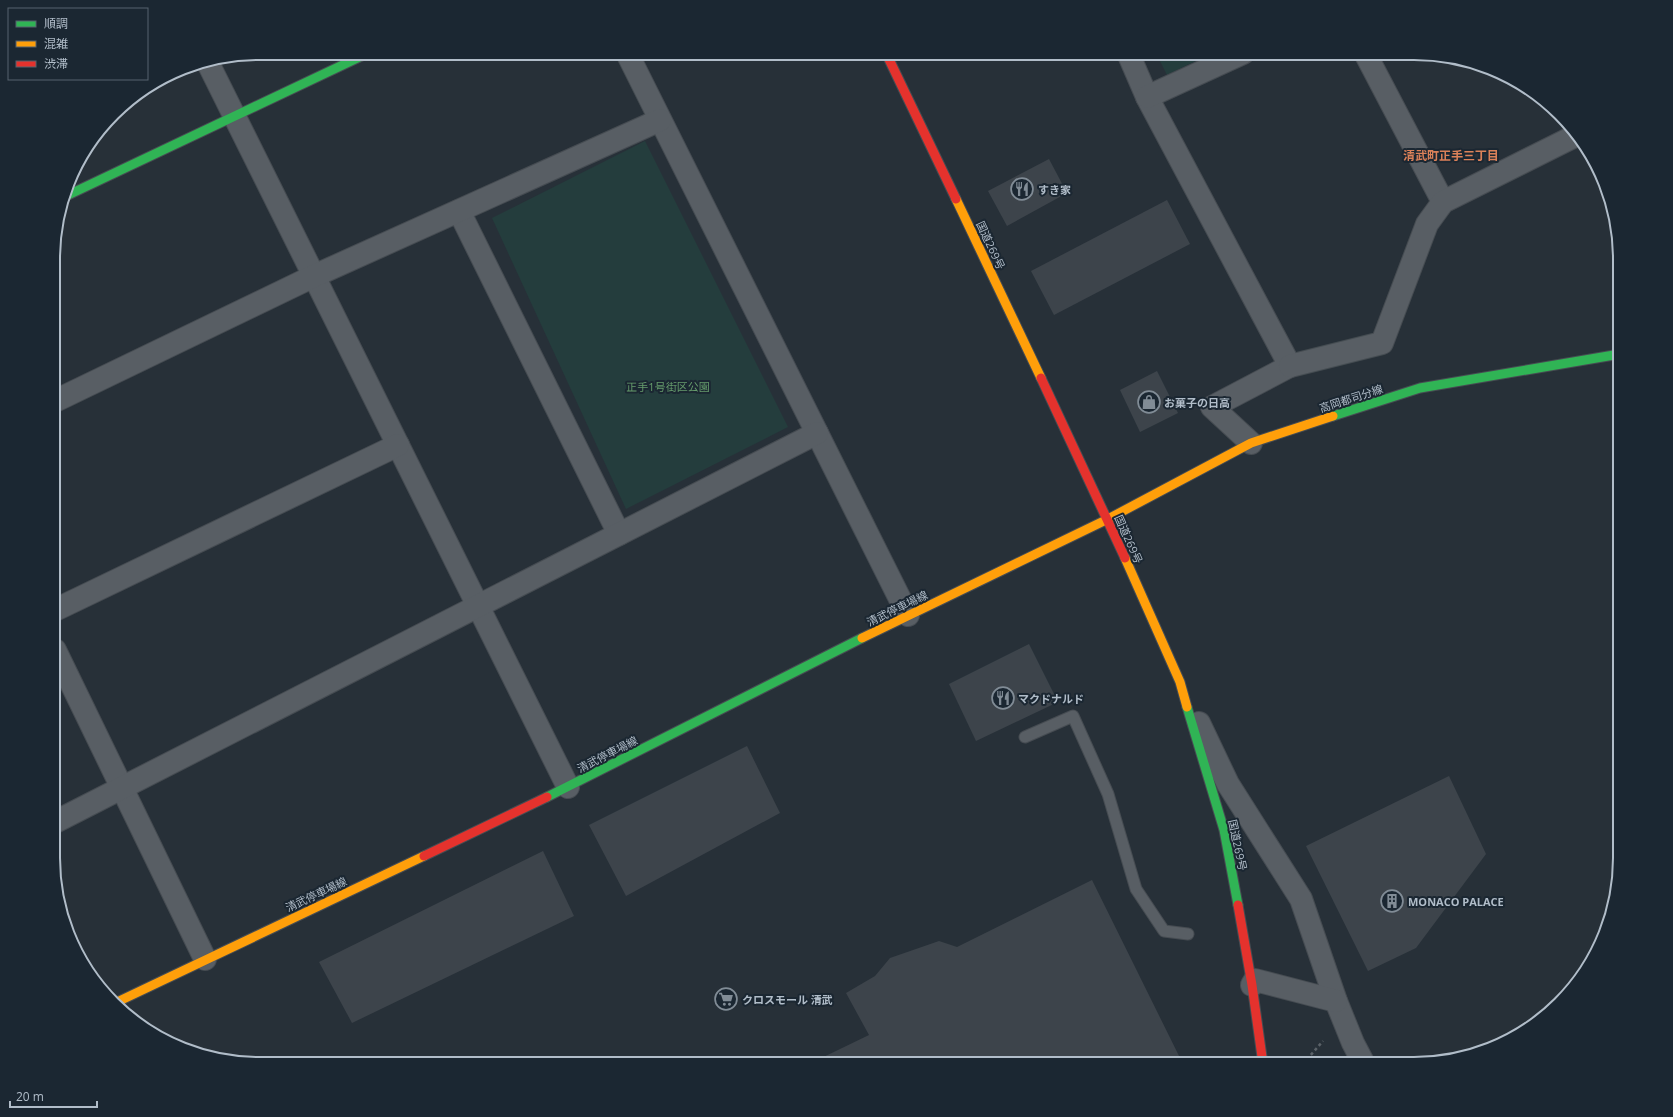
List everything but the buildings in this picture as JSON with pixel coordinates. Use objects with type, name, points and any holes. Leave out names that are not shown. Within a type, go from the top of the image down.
[{"type":"main road","points":[[72,193],[353,60]]},
{"type":"main road","name":"国道269号","points":[[889,60],[1108,519],[1180,682],[1224,830],[1252,985],[1262,1057]]},
{"type":"main road","name":"高岡都司分線","points":[[1108,519],[1251,443],[1420,388],[1613,355]]},
{"type":"main road","name":"清武停車場線","points":[[119,1000],[568,787],[908,615],[1108,519]]},
{"type":"street","points":[[630,60],[908,615]]},
{"type":"street","points":[[1131,60],[1147,97],[1290,366]]},
{"type":"street","points":[[1147,97],[1228,60]]},
{"type":"street","points":[[1369,60],[1443,202]]},
{"type":"street","points":[[210,67],[568,787]]},
{"type":"street","points":[[60,399],[314,276],[660,120]]},
{"type":"street","points":[[1251,443],[1212,407],[1290,366],[1382,343],[1427,224],[1443,202],[1572,138]]},
{"type":"street","points":[[459,211],[619,534]]},
{"type":"street","points":[[60,819],[817,433]]},
{"type":"street","points":[[60,608],[398,445]]},
{"type":"street","points":[[60,660],[205,959]]},
{"type":"street","points":[[1180,682],[1228,784],[1301,899],[1336,1001],[1360,1057]]},
{"type":"street","points":[[1252,985],[1255,980],[1336,1001]]},
{"type":"lane","points":[[1025,737],[1073,716],[1108,794],[1136,889],[1164,931],[1188,934]]},
{"type":"green space","points":[[1160,60],[1198,60],[1167,75]]},
{"type":"green space","name":"正手1号街区公園","points":[[645,141],[788,427],[626,509],[492,218]]},
{"type":"traffic: fast","points":[[72,193],[353,60]]},
{"type":"traffic: fast","points":[[1333,416],[1420,388],[1613,355]]},
{"type":"traffic: fast","points":[[547,797],[862,638]]},
{"type":"traffic: fast","points":[[1187,707],[1224,830],[1238,905]]},
{"type":"traffic: slow","points":[[956,199],[1041,378]]},
{"type":"traffic: slow","points":[[1108,519],[1251,443],[1333,416]]},
{"type":"traffic: slow","points":[[862,638],[1108,519]]},
{"type":"traffic: slow","points":[[1125,558],[1180,682],[1187,707]]},
{"type":"traffic: slow","points":[[120,1001],[424,856]]},
{"type":"traffic: jam","points":[[889,60],[956,199]]},
{"type":"traffic: jam","points":[[1041,378],[1125,558]]},
{"type":"traffic: jam","points":[[424,856],[547,797]]},
{"type":"traffic: jam","points":[[1238,905],[1252,985],[1262,1057]]},
{"type":"place","name":"すき家","points":[[1022,189]]},
{"type":"place","name":"お菓子の日高","points":[[1149,402]]},
{"type":"place","name":"マクドナルド","points":[[1003,698]]},
{"type":"place","name":"MONACO PALACE","points":[[1392,901]]},
{"type":"place","name":"クロスモール 清武","points":[[726,999]]},
{"type":"district","name":"清武町正手三丁目","points":[[1451,155]]}]
